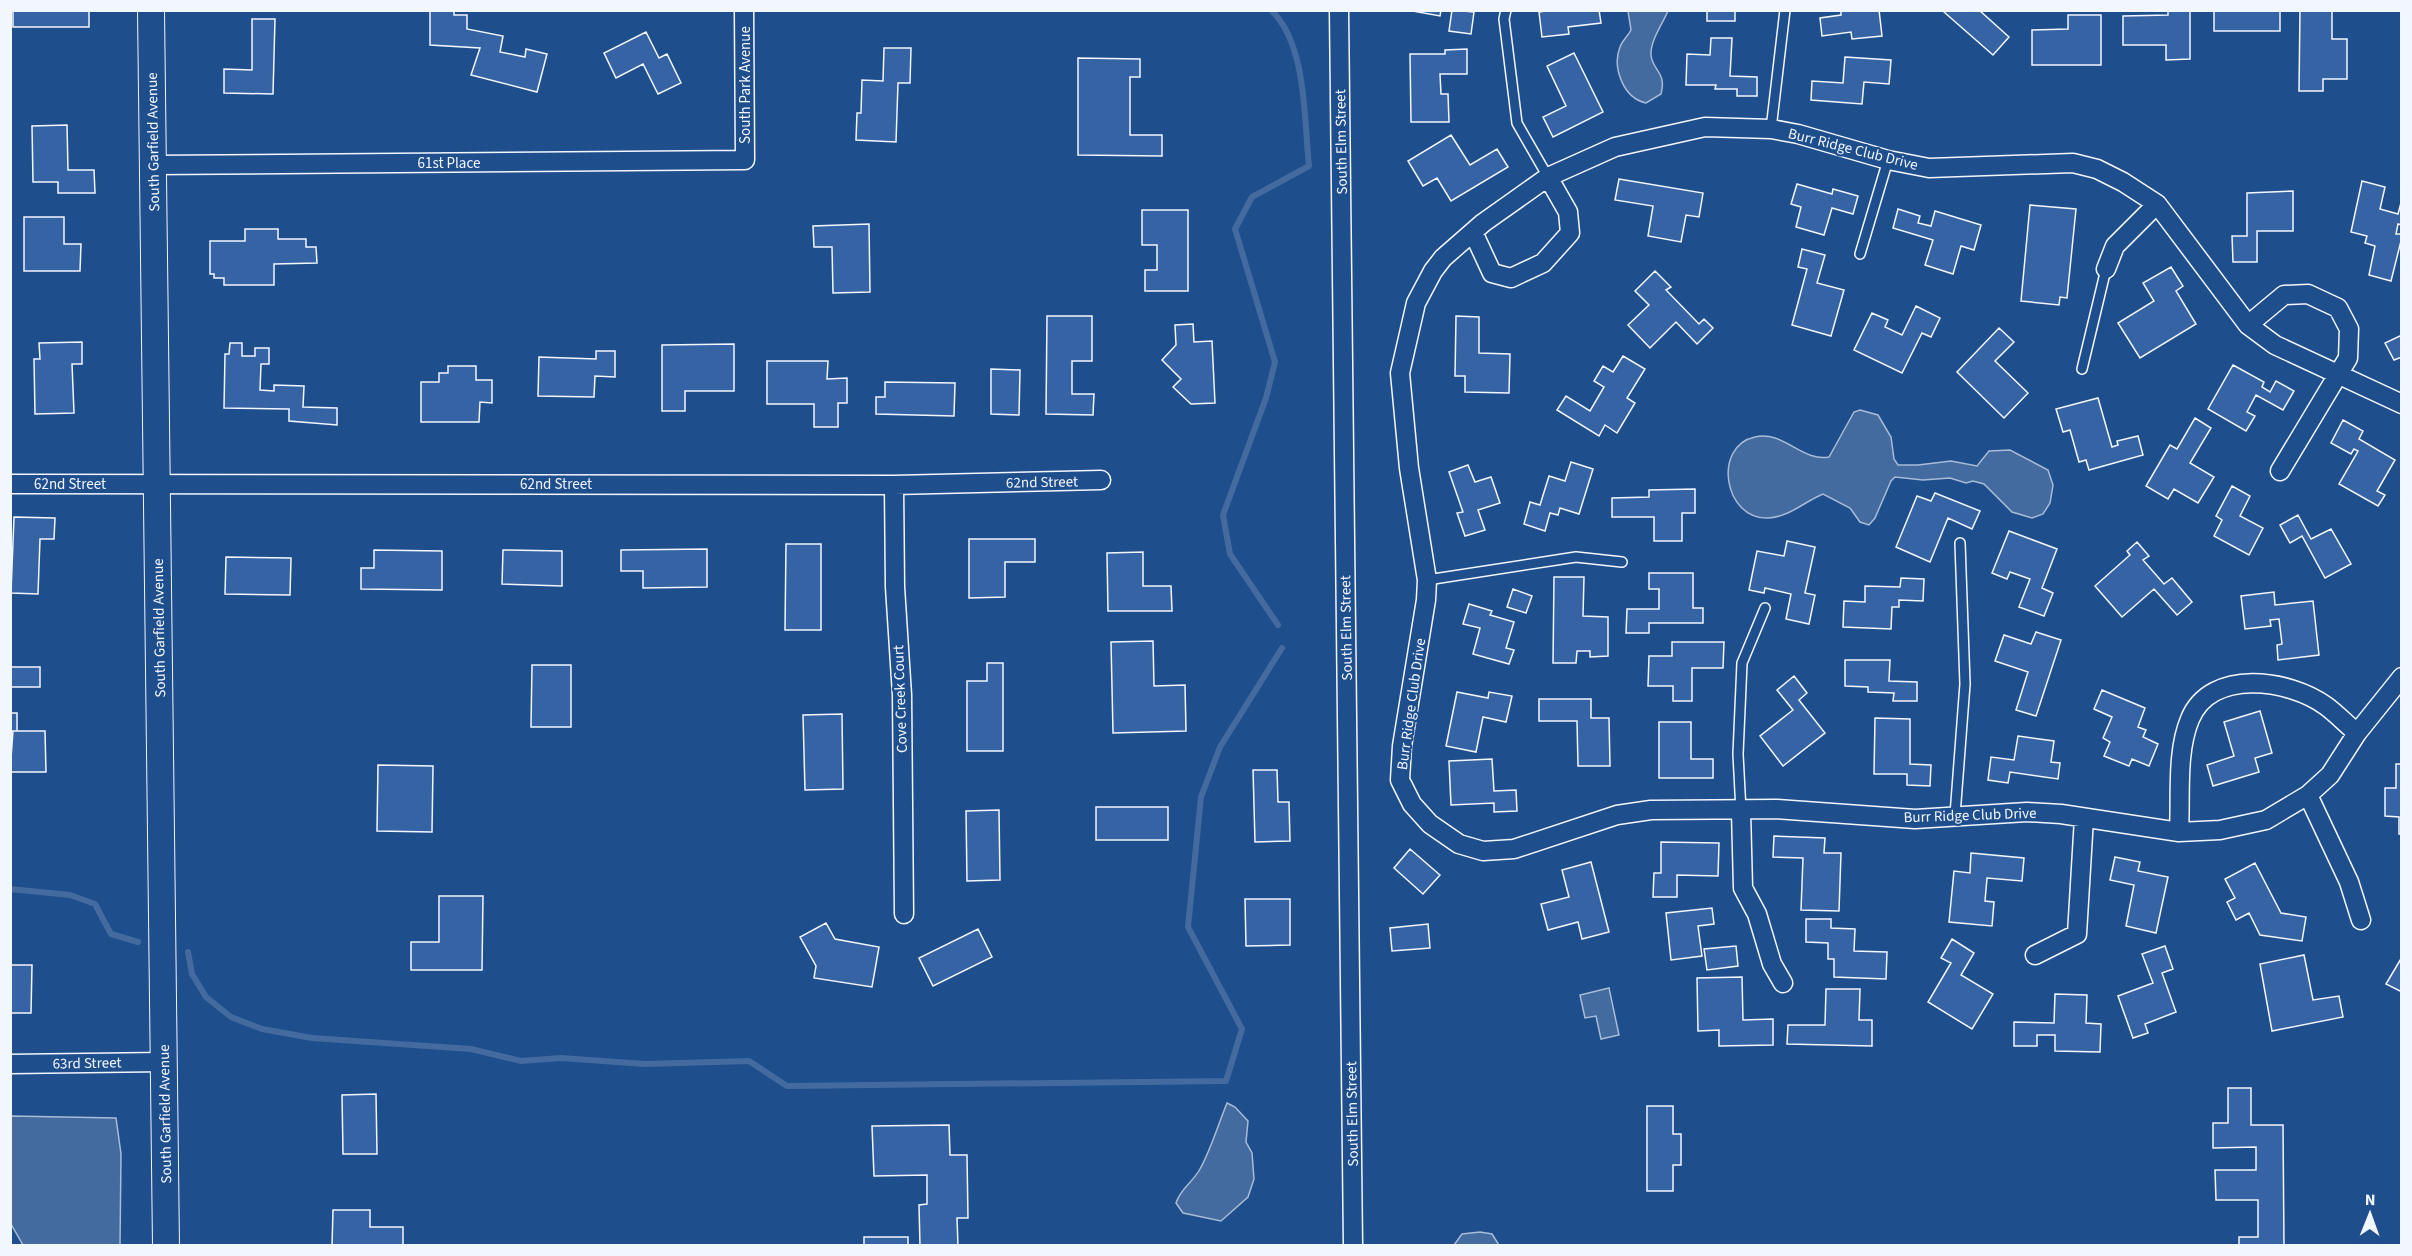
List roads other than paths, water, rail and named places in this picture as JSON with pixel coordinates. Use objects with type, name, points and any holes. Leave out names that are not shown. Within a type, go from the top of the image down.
[{"type":"street","name":"South Garfield Avenue","points":[[151,10],[166,1245]]},
{"type":"street","name":"South Park Avenue","points":[[744,10],[745,160]]},
{"type":"street","name":"South Elm Street","points":[[1339,10],[1353,1245]]},
{"type":"street","name":"Burr Ridge Club Drive","points":[[2402,404],[2275,345],[2248,325],[2157,204],[2123,182],[2097,169],[2073,163],[1929,168],[1888,160],[1798,134],[1771,129],[1705,127],[1656,136],[1615,147],[1548,177],[1507,204],[1443,258],[1416,303],[1400,373],[1409,468],[1426,580],[1426,600],[1402,746],[1400,780],[1412,804],[1430,824],[1460,844],[1483,851],[1498,851],[1536,843],[1617,815],[1651,810],[1776,809],[1915,819],[2027,812],[2179,832],[2220,830],[2266,820],[2308,795],[2330,776],[2357,733],[2402,677]]},
{"type":"street","name":"61st Place","points":[[153,165],[745,160]]},
{"type":"street","points":[[1473,232],[1492,273],[1511,278],[1543,263],[1570,232],[1568,212],[1548,177]]},
{"type":"street","points":[[2106,269],[2115,246],[2157,204]]},
{"type":"street","points":[[2248,325],[2284,295],[2308,294],[2338,308],[2349,329],[2348,358],[2280,471]]},
{"type":"street","name":"62nd Street","points":[[10,484],[894,485],[1101,480]]},
{"type":"street","name":"Cove Creek Court","points":[[894,485],[895,587],[902,695],[904,914]]},
{"type":"street","points":[[2179,832],[2183,741],[2189,719],[2200,700],[2220,689],[2255,682],[2288,687],[2325,705],[2357,733]]},
{"type":"street","points":[[2308,795],[2349,882],[2361,920]]},
{"type":"street","points":[[1741,811],[1743,888],[1757,914],[1773,964],[1784,983]]},
{"type":"street","points":[[2035,955],[2077,934],[2084,818]]},
{"type":"street","name":"63rd Street","points":[[10,1064],[164,1062]]},
{"type":"lane","points":[[1506,10],[1504,19],[1517,123],[1548,177]]},
{"type":"lane","points":[[1771,129],[1785,10]]},
{"type":"lane","points":[[1860,254],[1888,160]]},
{"type":"lane","points":[[2082,369],[2106,269]]},
{"type":"lane","points":[[1955,815],[1965,684],[1960,543]]},
{"type":"lane","points":[[1426,580],[1576,557],[1622,562]]},
{"type":"lane","points":[[1741,811],[1738,754],[1742,663],[1765,608]]},
{"type":"water","points":[[1628,11],[1668,11],[1651,50],[1652,60],[1661,76],[1661,94],[1646,103],[1631,95],[1621,81],[1617,63],[1620,47],[1631,30]]},
{"type":"water","points":[[1860,410],[1878,415],[1891,437],[1894,459],[1898,465],[1951,461],[1977,466],[1989,451],[2010,450],[2048,470],[2053,485],[2050,503],[2043,514],[2032,518],[2012,512],[1984,484],[1973,481],[1966,483],[1950,478],[1923,480],[1895,477],[1891,481],[1875,518],[1869,525],[1860,522],[1850,508],[1823,494],[1776,517],[1753,515],[1741,507],[1733,496],[1729,482],[1729,467],[1733,454],[1741,443],[1755,437],[1765,436],[1775,438],[1810,455],[1829,457],[1854,412]]},
{"type":"water","points":[[1609,988],[1619,1035],[1601,1039],[1596,1016],[1585,1018],[1580,995]]},
{"type":"water","points":[[1227,1103],[1235,1107],[1248,1121],[1246,1142],[1252,1153],[1254,1179],[1248,1197],[1221,1221],[1183,1213],[1176,1203],[1178,1198],[1200,1169]]},
{"type":"water","points":[[11,1116],[116,1118],[121,1154],[120,1245],[23,1245],[11,1224]]},
{"type":"water","points":[[1480,1232],[1492,1234],[1499,1245],[1454,1245],[1462,1234]]},
{"type":"waterway","points":[[1271,10],[1283,25],[1298,62],[1309,166],[1252,197],[1235,229],[1275,362],[1266,398],[1223,515],[1230,554],[1278,625]]},
{"type":"waterway","points":[[188,952],[192,974],[206,997],[231,1017],[262,1029],[312,1038],[471,1049],[521,1061],[561,1058],[645,1064],[749,1061],[787,1086],[1226,1081],[1242,1029],[1188,927],[1201,797],[1220,747],[1282,648]]},
{"type":"waterway","points":[[10,889],[70,895],[95,904],[111,934],[138,942]]}]
